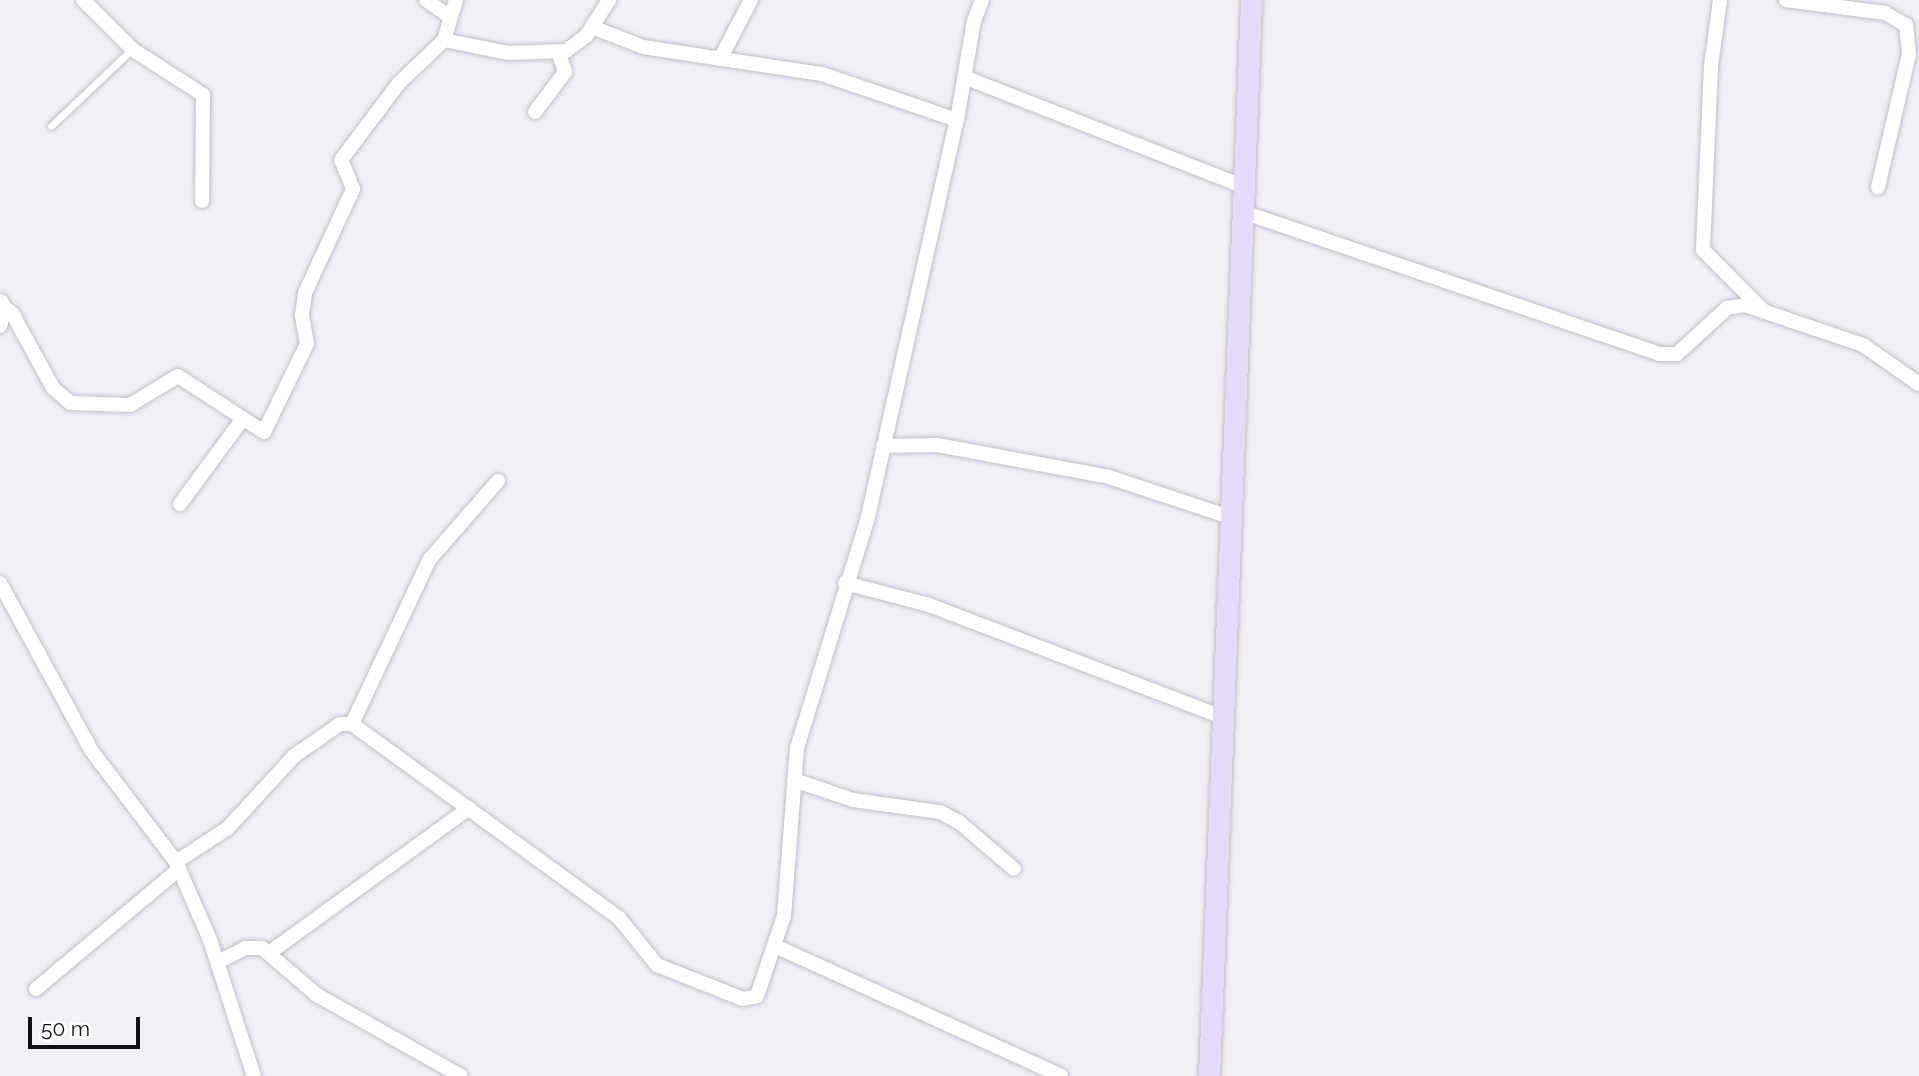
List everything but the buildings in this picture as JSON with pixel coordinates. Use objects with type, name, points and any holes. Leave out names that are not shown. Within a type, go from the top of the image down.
[{"type":"main road","points":[[1209,1076],[1240,211],[1251,0]]},
{"type":"street","points":[[83,0],[132,49],[203,96],[202,201]]},
{"type":"street","points":[[426,0],[450,17]]},
{"type":"street","points":[[2,304],[53,388],[70,402],[130,405],[177,376],[260,432],[267,429],[307,344],[302,316],[305,293],[353,189],[352,178],[340,163],[342,157],[399,83],[444,40],[456,0]]},
{"type":"street","points":[[444,40],[508,53],[559,54],[592,27],[609,0]]},
{"type":"street","points":[[720,59],[751,0]]},
{"type":"street","points":[[36,989],[178,866],[228,828],[294,756],[340,724],[352,724],[619,918],[662,967],[751,1000],[775,946],[784,916],[794,780],[801,732],[845,583],[867,520],[982,0]]},
{"type":"street","points":[[1720,0],[1711,66],[1703,250],[1765,312]]},
{"type":"street","points":[[1786,0],[1885,13],[1906,25],[1909,54],[1878,187]]},
{"type":"street","points":[[592,27],[643,47],[822,74],[957,120]]},
{"type":"street","points":[[535,112],[565,72],[559,54]]},
{"type":"street","points":[[964,77],[1242,186]]},
{"type":"street","points":[[1240,211],[1659,355],[1682,351],[1733,305],[1765,312],[1863,345],[1919,384]]},
{"type":"street","points":[[0,326],[2,304]]},
{"type":"street","points":[[180,504],[242,420]]},
{"type":"street","points":[[883,446],[937,445],[1109,477],[1229,517]]},
{"type":"street","points":[[352,724],[429,560],[498,481]]},
{"type":"street","points":[[0,583],[97,759],[178,866],[218,962],[254,1076]]},
{"type":"street","points":[[845,583],[929,605],[1222,717]]},
{"type":"street","points":[[794,780],[853,800],[940,811],[959,822],[1014,869]]},
{"type":"street","points":[[269,953],[468,808]]},
{"type":"street","points":[[218,962],[255,946],[269,953],[317,995],[461,1076]]},
{"type":"street","points":[[775,946],[1061,1076]]},
{"type":"lane","points":[[51,126],[132,49]]}]
